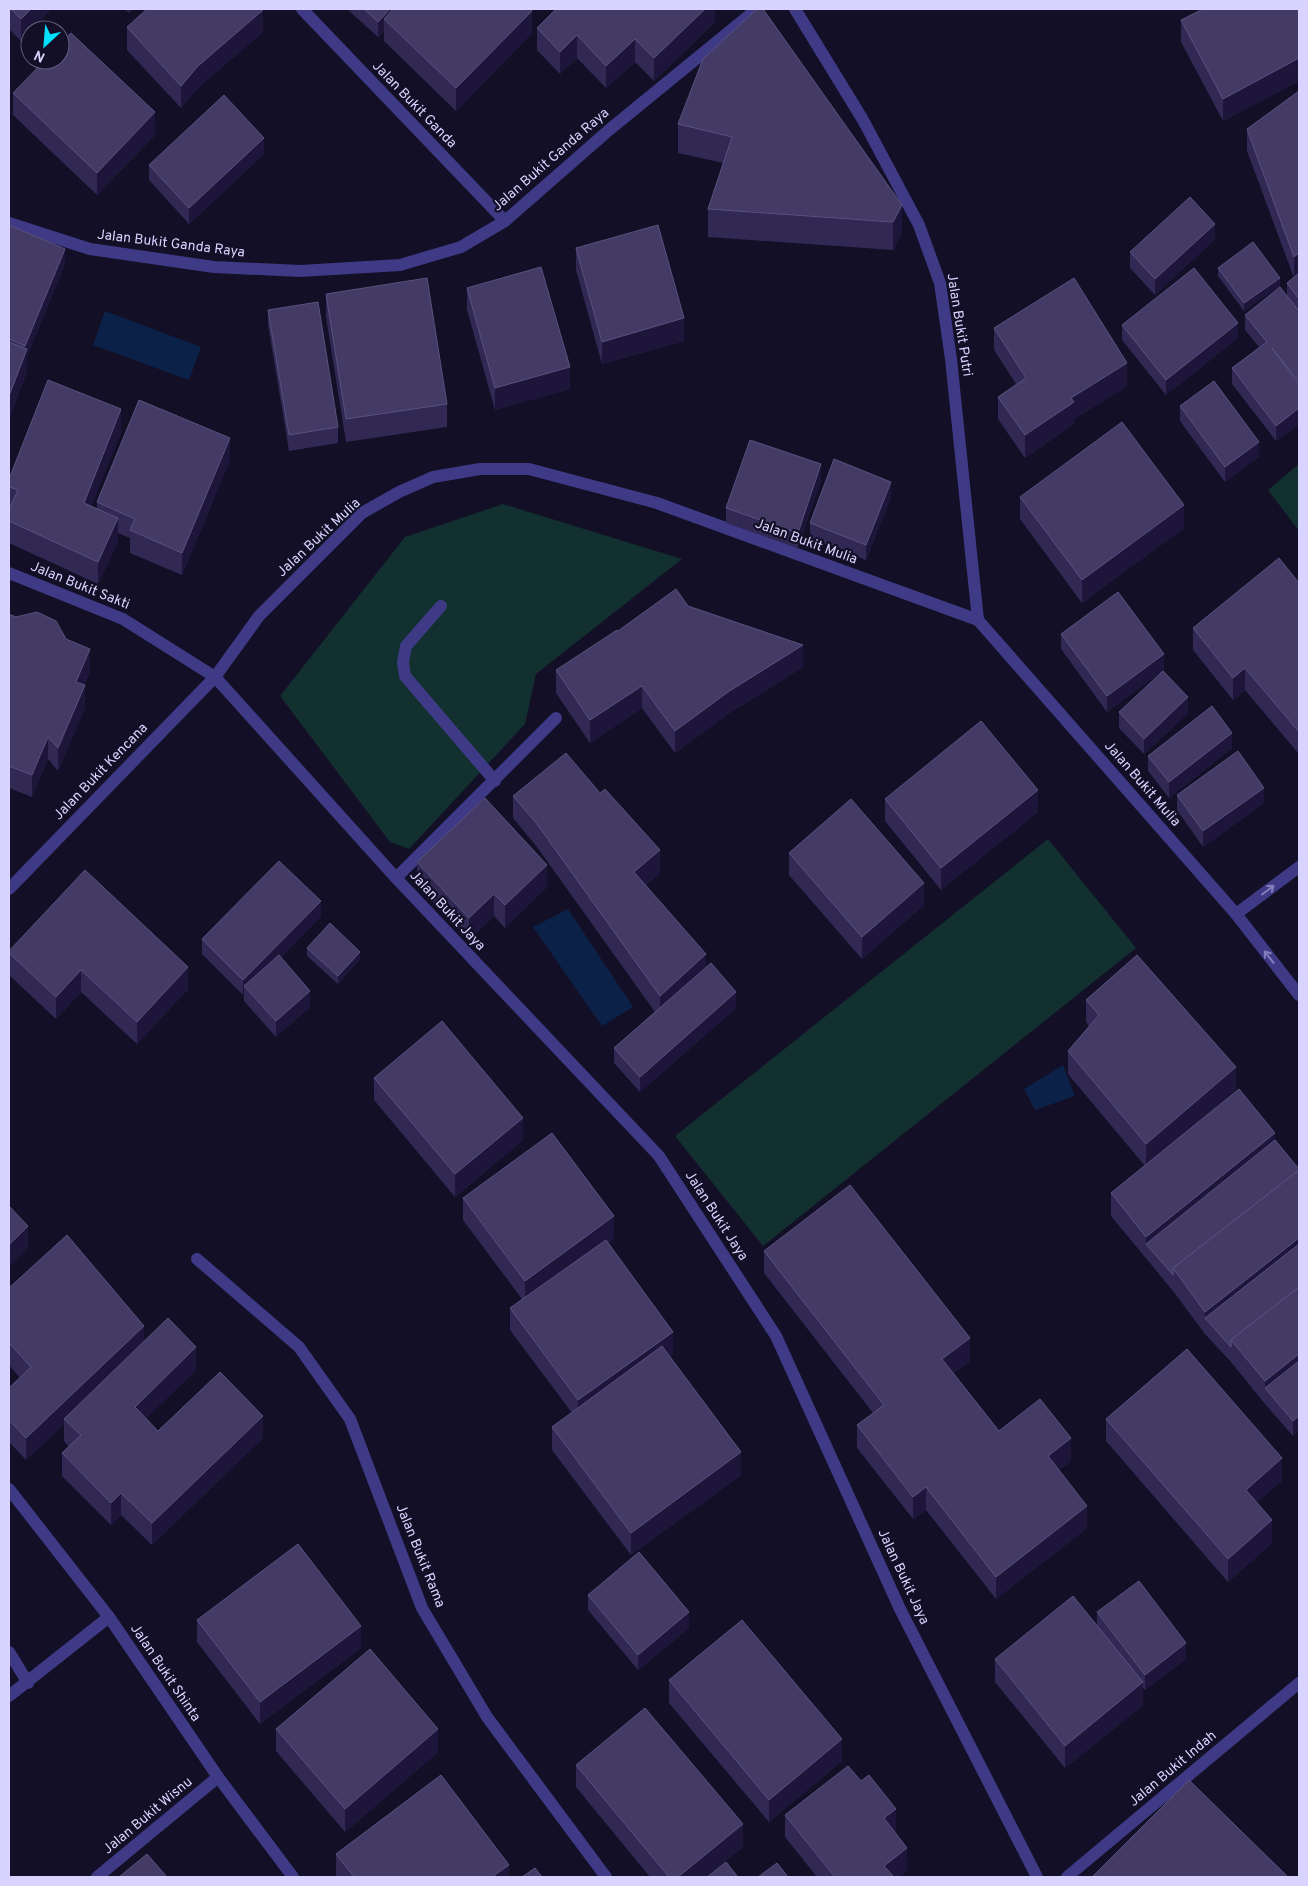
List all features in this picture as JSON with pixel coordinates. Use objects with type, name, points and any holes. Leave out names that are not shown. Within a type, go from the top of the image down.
[{"type":"street","name":"Jalan Bukit Ganda","points":[[302,9],[505,221]]},
{"type":"street","name":"Jalan Bukit Ganda Raya","points":[[9,223],[90,249],[214,267],[300,271],[400,265],[461,247],[505,221],[609,130],[757,9]]},
{"type":"street","name":"Jalan Bukit Putri","points":[[795,9],[863,120],[919,225],[940,283],[951,359],[978,620]]},
{"type":"street","name":"Jalan Bukit Mulia","points":[[215,677],[259,616],[362,513],[399,492],[433,477],[480,470],[529,469],[657,504],[978,620],[1236,914],[1299,995]]},
{"type":"street","name":"Jalan Bukit Sakti","points":[[9,573],[123,618],[215,677]]},
{"type":"street","points":[[441,606],[406,646],[403,662],[405,676],[495,781]]},
{"type":"street","name":"Jalan Bukit Jaya","points":[[215,677],[396,878],[659,1156],[780,1345],[900,1609],[1037,1877]]},
{"type":"street","name":"Jalan Bukit Kencana","points":[[9,889],[215,677]]},
{"type":"street","points":[[396,878],[556,718]]},
{"type":"street","points":[[1236,914],[1299,866]]},
{"type":"street","name":"Jalan Bukit Rama","points":[[197,1259],[299,1347],[350,1419],[422,1608],[487,1717],[606,1877]]},
{"type":"street","name":"Jalan Bukit Shinta","points":[[9,1489],[109,1618],[218,1777],[293,1877]]},
{"type":"street","points":[[9,1696],[109,1618]]},
{"type":"street","points":[[9,1652],[28,1682]]},
{"type":"street","name":"Jalan Bukit Indah","points":[[1067,1877],[1299,1683]]},
{"type":"street","name":"Jalan Bukit Wisnu","points":[[97,1877],[218,1777]]},
{"type":"green space","points":[[1299,464],[1299,531],[1268,490]]},
{"type":"green space","points":[[503,504],[682,559],[536,674],[525,724],[409,849],[390,842],[280,696],[405,537]]},
{"type":"green space","points":[[1048,839],[1136,948],[763,1246],[675,1136]]},
{"type":"water","points":[[105,311],[201,347],[189,380],[93,345]]},
{"type":"water","points":[[568,909],[633,1007],[602,1026],[533,927]]},
{"type":"water","points":[[1063,1065],[1075,1096],[1035,1110],[1024,1089]]},
{"type":"building","points":[[11,9],[31,9],[21,19]]},
{"type":"building","points":[[147,9],[263,10],[198,66],[181,86],[127,27]]},
{"type":"building","points":[[364,9],[390,9],[378,22]]},
{"type":"building","points":[[393,9],[530,9],[532,11],[456,88],[384,19]]},
{"type":"building","points":[[556,9],[705,9],[654,58],[635,39],[606,66],[577,35],[560,52],[537,28]]},
{"type":"building","points":[[757,9],[763,9],[902,205],[893,222],[708,209],[732,137],[678,124],[703,59]]},
{"type":"building","points":[[1203,9],[1299,9],[1299,58],[1223,99],[1181,20]]},
{"type":"building","points":[[70,34],[155,112],[97,173],[13,93],[35,70],[70,70]]},
{"type":"building","points":[[1299,91],[1299,253],[1294,257],[1247,129]]},
{"type":"building","points":[[224,95],[264,138],[189,208],[149,165]]},
{"type":"building","points":[[1190,197],[1215,224],[1155,279],[1130,252]]},
{"type":"building","points":[[9,225],[65,249],[25,346],[9,339]]},
{"type":"building","points":[[658,225],[684,318],[602,342],[576,248]]},
{"type":"building","points":[[1253,242],[1280,278],[1244,303],[1218,268]]},
{"type":"building","points":[[541,267],[570,367],[495,388],[467,288]]},
{"type":"building","points":[[1194,268],[1238,323],[1166,380],[1122,325]]},
{"type":"building","points":[[1299,273],[1299,299],[1287,283]]},
{"type":"building","points":[[427,278],[447,404],[346,419],[326,294]]},
{"type":"building","points":[[1074,278],[1127,363],[1071,398],[1074,402],[1025,435],[998,397],[1026,378],[994,328]]},
{"type":"building","points":[[1280,287],[1299,311],[1299,382],[1272,348],[1299,385],[1299,408],[1276,426],[1232,368],[1267,342],[1245,315]]},
{"type":"building","points":[[318,302],[338,427],[289,435],[268,310]]},
{"type":"building","points":[[9,342],[27,349],[9,396]]},
{"type":"building","points":[[48,380],[121,409],[84,503],[118,518],[98,562],[9,521],[9,510],[18,490],[9,487],[9,479]]},
{"type":"building","points":[[1214,381],[1259,442],[1225,467],[1180,406]]},
{"type":"building","points":[[139,400],[230,438],[182,553],[130,530],[135,519],[97,502]]},
{"type":"building","points":[[1122,422],[1184,505],[1082,580],[1020,497]]},
{"type":"building","points":[[750,440],[821,464],[798,533],[726,508]]},
{"type":"building","points":[[834,459],[891,482],[866,545],[810,523]]},
{"type":"building","points":[[1279,558],[1299,583],[1299,732],[1245,668],[1233,678],[1193,628]]},
{"type":"building","points":[[676,589],[688,606],[803,645],[728,692],[675,731],[642,686],[590,720],[556,670],[618,631]]},
{"type":"building","points":[[1118,592],[1164,654],[1107,696],[1061,634]]},
{"type":"building","points":[[37,612],[56,621],[66,639],[90,649],[76,682],[85,685],[58,748],[48,737],[32,775],[9,766],[9,614],[16,617]]},
{"type":"building","points":[[1163,671],[1188,697],[1144,739],[1119,712]]},
{"type":"building","points":[[1212,706],[1232,733],[1169,782],[1148,756]]},
{"type":"building","points":[[981,721],[1038,790],[941,868],[885,799]]},
{"type":"building","points":[[1238,751],[1264,788],[1203,831],[1177,795]]},
{"type":"building","points":[[566,753],[600,793],[605,789],[660,850],[634,872],[706,954],[660,996],[537,824],[513,796]]},
{"type":"building","points":[[485,798],[547,865],[505,905],[494,894],[469,918],[417,862]]},
{"type":"building","points":[[851,799],[924,883],[862,937],[789,853]]},
{"type":"building","points":[[279,861],[321,901],[243,980],[202,939]]},
{"type":"building","points":[[85,870],[188,967],[137,1022],[81,970],[56,997],[9,953]]},
{"type":"building","points":[[330,923],[360,952],[338,976],[307,948]]},
{"type":"building","points":[[279,955],[310,991],[276,1021],[244,986]]},
{"type":"building","points":[[1137,955],[1236,1067],[1146,1144],[1068,1051],[1099,1015],[1086,1000]]},
{"type":"building","points":[[711,963],[736,992],[640,1077],[614,1048]]},
{"type":"building","points":[[442,1021],[523,1118],[455,1174],[374,1078]]},
{"type":"building","points":[[1239,1089],[1275,1133],[1146,1237],[1111,1193]]},
{"type":"building","points":[[552,1133],[614,1216],[525,1281],[463,1198]]},
{"type":"building","points":[[1275,1140],[1299,1170],[1173,1268],[1173,1275],[1146,1244]]},
{"type":"building","points":[[1299,1170],[1299,1238],[1205,1312],[1173,1268]]},
{"type":"building","points":[[850,1185],[970,1338],[942,1359],[999,1431],[1040,1399],[1071,1438],[1048,1456],[1087,1506],[996,1577],[926,1487],[913,1497],[857,1425],[884,1405],[764,1251]]},
{"type":"building","points":[[9,1206],[28,1226],[9,1245]]},
{"type":"building","points":[[67,1235],[144,1326],[26,1438],[9,1420],[9,1388],[31,1367],[9,1343],[9,1288]]},
{"type":"building","points":[[606,1240],[673,1332],[578,1400],[510,1308]]},
{"type":"building","points":[[1299,1244],[1299,1287],[1231,1340],[1231,1347],[1205,1318]]},
{"type":"building","points":[[1299,1287],[1299,1354],[1265,1381],[1231,1340]]},
{"type":"building","points":[[168,1318],[196,1347],[135,1407],[158,1431],[220,1372],[263,1416],[152,1523],[121,1493],[111,1503],[62,1453],[81,1435],[64,1419]]},
{"type":"building","points":[[662,1346],[741,1452],[631,1533],[552,1427]]},
{"type":"building","points":[[1187,1349],[1282,1458],[1246,1490],[1272,1520],[1228,1559],[1106,1419]]},
{"type":"building","points":[[1299,1361],[1299,1416],[1293,1421],[1265,1388]]},
{"type":"building","points":[[298,1544],[361,1626],[260,1702],[197,1620]]},
{"type":"building","points":[[639,1552],[689,1612],[638,1655],[588,1595]]},
{"type":"building","points":[[1139,1581],[1186,1643],[1145,1675],[1097,1612]]},
{"type":"building","points":[[1073,1596],[1143,1682],[1065,1746],[995,1659]]},
{"type":"building","points":[[742,1620],[842,1739],[769,1800],[669,1680]]},
{"type":"building","points":[[370,1649],[438,1729],[345,1809],[276,1729]]},
{"type":"building","points":[[645,1708],[743,1824],[678,1877],[669,1877],[576,1765]]},
{"type":"building","points":[[848,1766],[861,1781],[869,1775],[896,1809],[884,1818],[907,1848],[884,1866],[894,1877],[835,1877],[785,1815]]},
{"type":"building","points":[[441,1775],[509,1865],[492,1877],[354,1877],[336,1854]]},
{"type":"building","points":[[1189,1780],[1288,1877],[1092,1877]]},
{"type":"building","points":[[147,1854],[167,1877],[119,1877]]},
{"type":"building","points":[[726,1862],[738,1877],[707,1877]]},
{"type":"building","points":[[777,1863],[788,1877],[758,1877]]},
{"type":"building","points":[[535,1868],[542,1877],[522,1877]]}]
